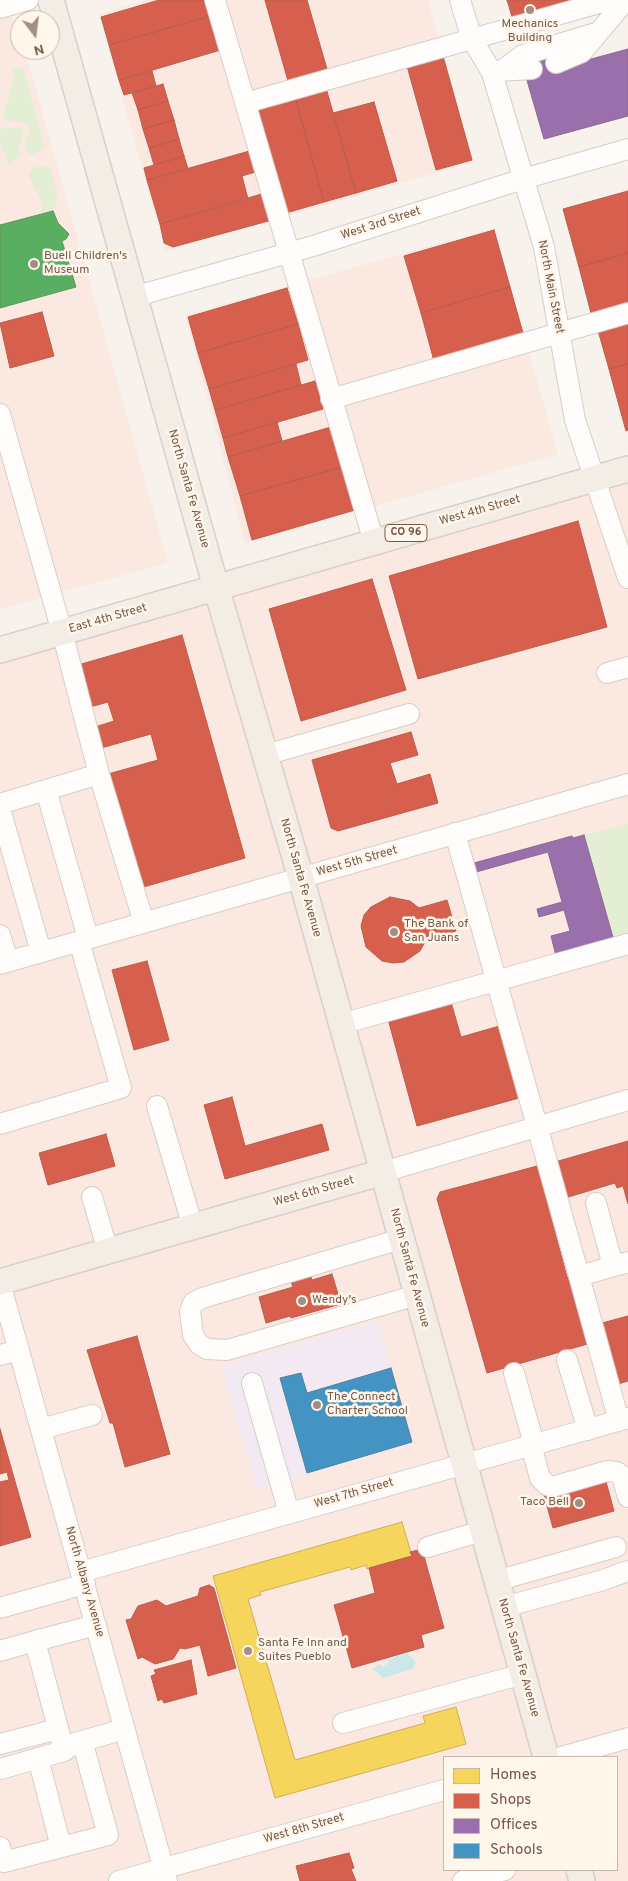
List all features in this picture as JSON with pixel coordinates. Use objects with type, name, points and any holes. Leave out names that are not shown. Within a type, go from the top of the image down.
[{"type":"main road","name":"North Santa Fe Avenue","points":[[51,0],[133,297],[301,878],[546,1756]]},
{"type":"main road","name":"West 4th Street","points":[[216,587],[628,469]]},
{"type":"main road","name":"East 4th Street","points":[[0,650],[216,587]]},
{"type":"main road","name":"West 6th Street","points":[[0,1283],[383,1172]]},
{"type":"street","points":[[0,8],[28,0]]},
{"type":"street","points":[[215,0],[374,542]]},
{"type":"street","name":"North Main Street","points":[[460,0],[472,39],[498,71],[523,179],[544,247],[575,420],[628,578]]},
{"type":"street","points":[[245,102],[610,0]]},
{"type":"street","points":[[556,62],[582,52],[626,0]]},
{"type":"street","points":[[498,71],[523,55],[599,32]]},
{"type":"street","points":[[498,71],[525,71],[532,69]]},
{"type":"street","name":"West 3rd Street","points":[[133,297],[288,253],[523,179],[628,149]]},
{"type":"street","points":[[331,399],[628,313]]},
{"type":"street","points":[[0,414],[62,632],[99,774],[144,922]]},
{"type":"street","points":[[607,673],[628,667]]},
{"type":"street","points":[[265,755],[409,714]]},
{"type":"street","points":[[0,804],[99,774]]},
{"type":"street","name":"West 5th Street","points":[[4,962],[628,784]]},
{"type":"street","points":[[0,1124],[121,1088],[46,790]]},
{"type":"street","points":[[0,810],[41,952]]},
{"type":"street","points":[[455,833],[537,1127],[624,1420]]},
{"type":"street","points":[[0,935],[4,962]]},
{"type":"street","points":[[342,1024],[628,944]]},
{"type":"street","name":"West 6th Street","points":[[383,1172],[628,1100]]},
{"type":"street","points":[[157,1106],[193,1227]]},
{"type":"street","points":[[92,1197],[108,1251]]},
{"type":"street","points":[[580,1276],[621,1264],[596,1203]]},
{"type":"street","points":[[402,1239],[202,1298],[193,1303],[190,1311],[193,1335],[199,1344],[207,1349],[227,1350],[417,1295]]},
{"type":"street","name":"North Albany Avenue","points":[[0,1283],[10,1353],[41,1429],[166,1875]]},
{"type":"street","points":[[567,1360],[588,1430]]},
{"type":"street","points":[[514,1373],[540,1478],[552,1487],[607,1471],[617,1472],[622,1476],[628,1497]]},
{"type":"street","points":[[252,1383],[289,1513]]},
{"type":"street","points":[[41,1429],[92,1414]]},
{"type":"street","name":"West 7th Street","points":[[0,1608],[83,1578],[289,1513],[463,1463],[624,1420]]},
{"type":"street","points":[[428,1547],[482,1531]]},
{"type":"street","points":[[496,1581],[616,1547]]},
{"type":"street","points":[[504,1607],[628,1571]]},
{"type":"street","points":[[0,1651],[96,1625]]},
{"type":"street","points":[[35,1641],[64,1751]]},
{"type":"street","points":[[343,1723],[523,1674]]},
{"type":"street","points":[[0,1744],[58,1729]]},
{"type":"street","points":[[0,1769],[64,1751],[82,1741],[125,1729]]},
{"type":"street","points":[[565,1756],[628,1738]]},
{"type":"street","points":[[0,1847],[4,1862],[108,1835],[82,1741]]},
{"type":"street","points":[[38,1758],[61,1847]]},
{"type":"street","name":"West 8th Street","points":[[119,1881],[166,1875],[443,1790]]},
{"type":"street","points":[[463,1881],[501,1871]]},
{"type":"shaded area","points":[[0,0],[6,0],[10,11],[10,60],[28,60],[168,563],[0,609]]},
{"type":"shaded area","points":[[147,0],[428,0],[474,162],[165,251],[99,14]]},
{"type":"shaded area","points":[[494,228],[558,454],[245,543],[185,315]]},
{"type":"shaded area","points":[[628,469],[628,1881],[167,1881],[164,1869],[119,1881],[0,1881],[0,650]]},
{"type":"shaded area","name":"The Connect Charter School","points":[[378,1321],[413,1444],[257,1489],[221,1366]]},
{"type":"green space","points":[[13,67],[24,69],[44,146],[41,151],[32,155],[26,152],[25,143],[30,131],[27,125],[22,122],[7,121],[3,116],[14,79]]},
{"type":"green space","points":[[4,128],[22,128],[24,132],[19,146],[20,156],[9,165],[0,142],[0,131]]},
{"type":"green space","points":[[50,166],[58,198],[53,211],[42,213],[40,198],[28,175],[33,167]]},
{"type":"green space","points":[[628,823],[628,935],[613,939],[584,835]]},
{"type":"water","points":[[407,1653],[416,1662],[413,1669],[383,1678],[373,1669],[379,1664],[383,1667],[394,1657]]},
{"type":"building: Homes","name":"Santa Fe Inn and Suites Pueblo","points":[[402,1522],[412,1556],[367,1569],[366,1565],[351,1570],[350,1567],[260,1592],[261,1595],[248,1599],[295,1760],[425,1723],[423,1716],[456,1707],[466,1744],[275,1798],[213,1576]]},
{"type":"building: Shops","points":[[159,0],[210,0],[214,15],[109,45],[101,17]]},
{"type":"building: Shops","points":[[265,0],[307,0],[327,69],[288,81]]},
{"type":"building: Shops","name":"Mechanics Building","points":[[507,0],[586,0],[513,20]]},
{"type":"building: Shops","points":[[214,15],[224,49],[119,80],[109,45]]},
{"type":"building: Shops","points":[[443,56],[472,160],[436,170],[407,66]]},
{"type":"building: Shops","points":[[152,71],[156,86],[124,95],[119,80]]},
{"type":"building: Shops","points":[[163,84],[168,101],[138,110],[132,93]]},
{"type":"building: Shops","points":[[326,88],[356,193],[324,202],[295,97]]},
{"type":"building: Shops","points":[[295,97],[324,202],[286,213],[256,108]]},
{"type":"building: Shops","points":[[168,101],[174,120],[143,129],[138,110]]},
{"type":"building: Shops","points":[[374,102],[397,181],[356,193],[333,113]]},
{"type":"building: Shops","points":[[174,120],[179,139],[149,148],[143,129]]},
{"type":"building: Shops","points":[[179,139],[184,156],[154,165],[149,148]]},
{"type":"building: Shops","points":[[253,150],[259,171],[242,176],[248,199],[160,224],[147,180]]},
{"type":"building: Shops","points":[[184,156],[188,169],[147,180],[144,168]]},
{"type":"building: Shops","points":[[628,191],[628,253],[579,267],[563,209]]},
{"type":"building: Shops","points":[[265,193],[272,220],[173,247],[164,243],[160,224]]},
{"type":"building: Shops","points":[[494,230],[510,287],[421,313],[404,256]]},
{"type":"building: Shops","points":[[628,253],[628,307],[592,317],[579,267]]},
{"type":"building: Shops","points":[[510,287],[523,333],[434,361],[421,313]]},
{"type":"building: Shops","points":[[287,288],[298,324],[198,353],[188,317]]},
{"type":"building: Shops","points":[[42,312],[54,356],[10,368],[0,323]]},
{"type":"building: Shops","points":[[628,318],[628,364],[609,369],[597,327]]},
{"type":"building: Shops","points":[[298,324],[308,360],[209,389],[198,353]]},
{"type":"building: Shops","points":[[296,364],[301,385],[215,410],[209,389]]},
{"type":"building: Shops","points":[[628,364],[628,430],[626,431],[609,369]]},
{"type":"building: Shops","points":[[315,381],[323,409],[223,438],[215,410]]},
{"type":"building: Shops","points":[[277,422],[282,441],[228,457],[223,438]]},
{"type":"building: Shops","points":[[331,427],[342,467],[240,496],[228,457]]},
{"type":"building: Shops","points":[[342,467],[355,510],[252,540],[240,496]]},
{"type":"building: Shops","points":[[578,521],[607,627],[418,679],[389,576]]},
{"type":"building: Shops","points":[[372,579],[406,690],[301,721],[269,609]]},
{"type":"building: Shops","points":[[182,635],[245,858],[140,888],[108,774],[158,760],[151,734],[101,748],[95,727],[114,721],[108,702],[90,707],[78,665]]},
{"type":"building: Shops","points":[[411,732],[418,755],[390,763],[397,784],[430,774],[438,803],[338,831],[331,828],[312,760]]},
{"type":"building: Shops","points":[[390,897],[410,901],[419,908],[447,900],[456,931],[426,940],[420,951],[404,962],[382,961],[366,947],[361,926],[364,915],[371,907]]},
{"type":"building: Shops","points":[[147,961],[169,1040],[134,1050],[112,970]]},
{"type":"building: Shops","points":[[451,1002],[461,1037],[503,1025],[523,1097],[417,1126],[388,1019]]},
{"type":"building: Shops","points":[[232,1097],[245,1146],[322,1124],[329,1150],[225,1179],[204,1105]]},
{"type":"building: Shops","points":[[106,1134],[115,1166],[48,1185],[39,1153]]},
{"type":"building: Shops","points":[[628,1141],[628,1204],[623,1186],[617,1188],[615,1183],[565,1198],[555,1162]]},
{"type":"building: Shops","points":[[541,1165],[547,1186],[543,1188],[567,1277],[573,1276],[591,1343],[487,1373],[437,1199],[440,1192]]},
{"type":"building: Shops","points":[[332,1274],[341,1304],[266,1323],[259,1297],[293,1287],[291,1282],[311,1277],[312,1280]]},
{"type":"building: Shops","points":[[628,1316],[628,1381],[618,1384],[602,1323]]},
{"type":"building: Shops","points":[[137,1336],[170,1454],[125,1467],[113,1423],[110,1423],[87,1350]]},
{"type":"building: Shops","points":[[0,1429],[31,1537],[0,1546],[0,1482],[9,1480],[7,1472],[0,1474]]},
{"type":"building: Shops","name":"Taco Bell","points":[[605,1478],[614,1511],[553,1528],[544,1495]]},
{"type":"building: Shops","points":[[422,1549],[444,1628],[421,1635],[424,1647],[352,1668],[334,1605],[375,1593],[369,1568],[412,1556],[410,1552]]},
{"type":"building: Shops","points":[[209,1585],[214,1588],[236,1668],[208,1676],[200,1645],[185,1649],[180,1648],[173,1659],[155,1664],[142,1657],[138,1659],[126,1620],[131,1619],[138,1606],[157,1600],[166,1606],[198,1596],[200,1588]]},
{"type":"building: Shops","points":[[191,1660],[197,1694],[164,1703],[162,1699],[158,1701],[151,1676],[156,1674],[154,1670]]},
{"type":"building: Shops","points":[[349,1853],[354,1868],[351,1869],[356,1881],[300,1881],[296,1866]]},
{"type":"building: Offices","points":[[628,49],[628,116],[544,139],[526,77],[529,60],[554,53],[558,68]]},
{"type":"building: Offices","points":[[584,835],[614,941],[556,956],[551,936],[570,931],[564,910],[539,917],[537,909],[562,902],[548,852],[476,872],[474,863],[572,836],[573,838]]},
{"type":"building: Schools","points":[[391,1368],[412,1442],[307,1473],[280,1378],[301,1373],[307,1393]]},
{"type":"building: Public","name":"Buell Children's Museum","points":[[53,211],[58,223],[69,234],[62,241],[76,287],[0,308],[0,225]]},
{"type":"place","name":"Mechanics Building","points":[[530,10]]},
{"type":"place","name":"Buell Children's Museum","points":[[34,264]]},
{"type":"place","name":"The Bank of San Juans","points":[[394,932]]},
{"type":"place","name":"Wendy's","points":[[302,1301]]},
{"type":"place","name":"The Connect Charter School","points":[[317,1405]]},
{"type":"place","name":"Taco Bell","points":[[579,1503]]},
{"type":"place","name":"Santa Fe Inn and Suites Pueblo","points":[[248,1651]]}]
